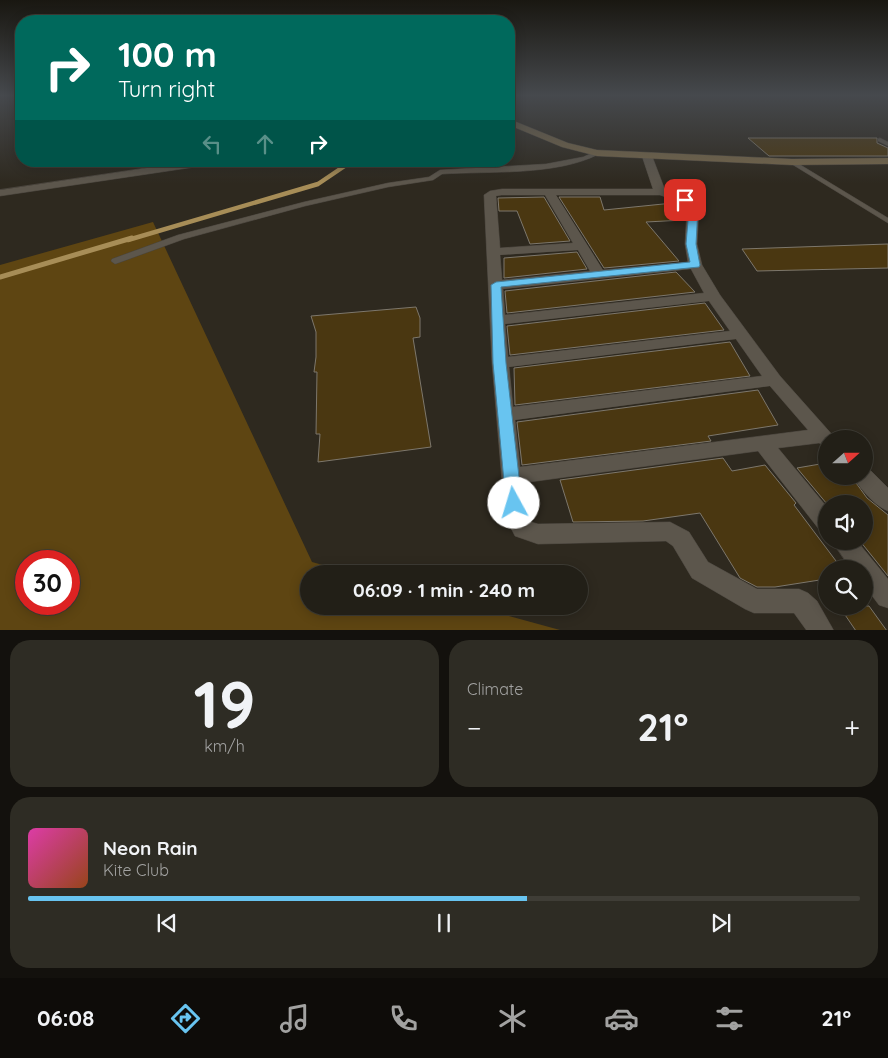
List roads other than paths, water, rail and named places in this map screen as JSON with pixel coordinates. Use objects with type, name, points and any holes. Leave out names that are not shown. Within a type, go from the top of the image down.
[{"type":"main road","points":[[515,124],[565,145],[598,153],[792,162],[888,161]]},
{"type":"street","points":[[647,156],[660,192]]},
{"type":"street","points":[[0,193],[175,167]]},
{"type":"street","points":[[819,430],[774,380],[713,296],[695,265],[691,244],[693,208],[685,200],[673,194],[660,192],[502,192],[490,195],[500,363],[511,476],[516,516],[523,529],[538,534],[670,531],[681,538],[700,570],[754,600],[799,601],[808,609],[822,630]]},
{"type":"street","points":[[549,193],[598,273]]},
{"type":"street","points":[[494,252],[582,246]]},
{"type":"street","points":[[496,285],[598,273],[695,265]]},
{"type":"street","points":[[497,320],[713,296]]},
{"type":"street","points":[[500,363],[742,334]]},
{"type":"street","points":[[505,415],[774,380]]},
{"type":"street","points":[[511,476],[763,442],[818,438]]},
{"type":"street","points":[[763,442],[818,511]]},
{"type":"street","points":[[872,485],[888,502]]},
{"type":"street","points":[[850,550],[888,597]]},
{"type":"lane","points":[[880,140],[888,144]]},
{"type":"lane","points":[[115,262],[180,237],[314,202],[388,185],[431,179],[440,172],[565,164],[590,158],[598,153]]},
{"type":"lane","points":[[792,162],[888,221]]},
{"type":"waterway","points":[[128,240],[318,184],[343,167]]},
{"type":"waterway","points":[[0,277],[132,238]]}]
